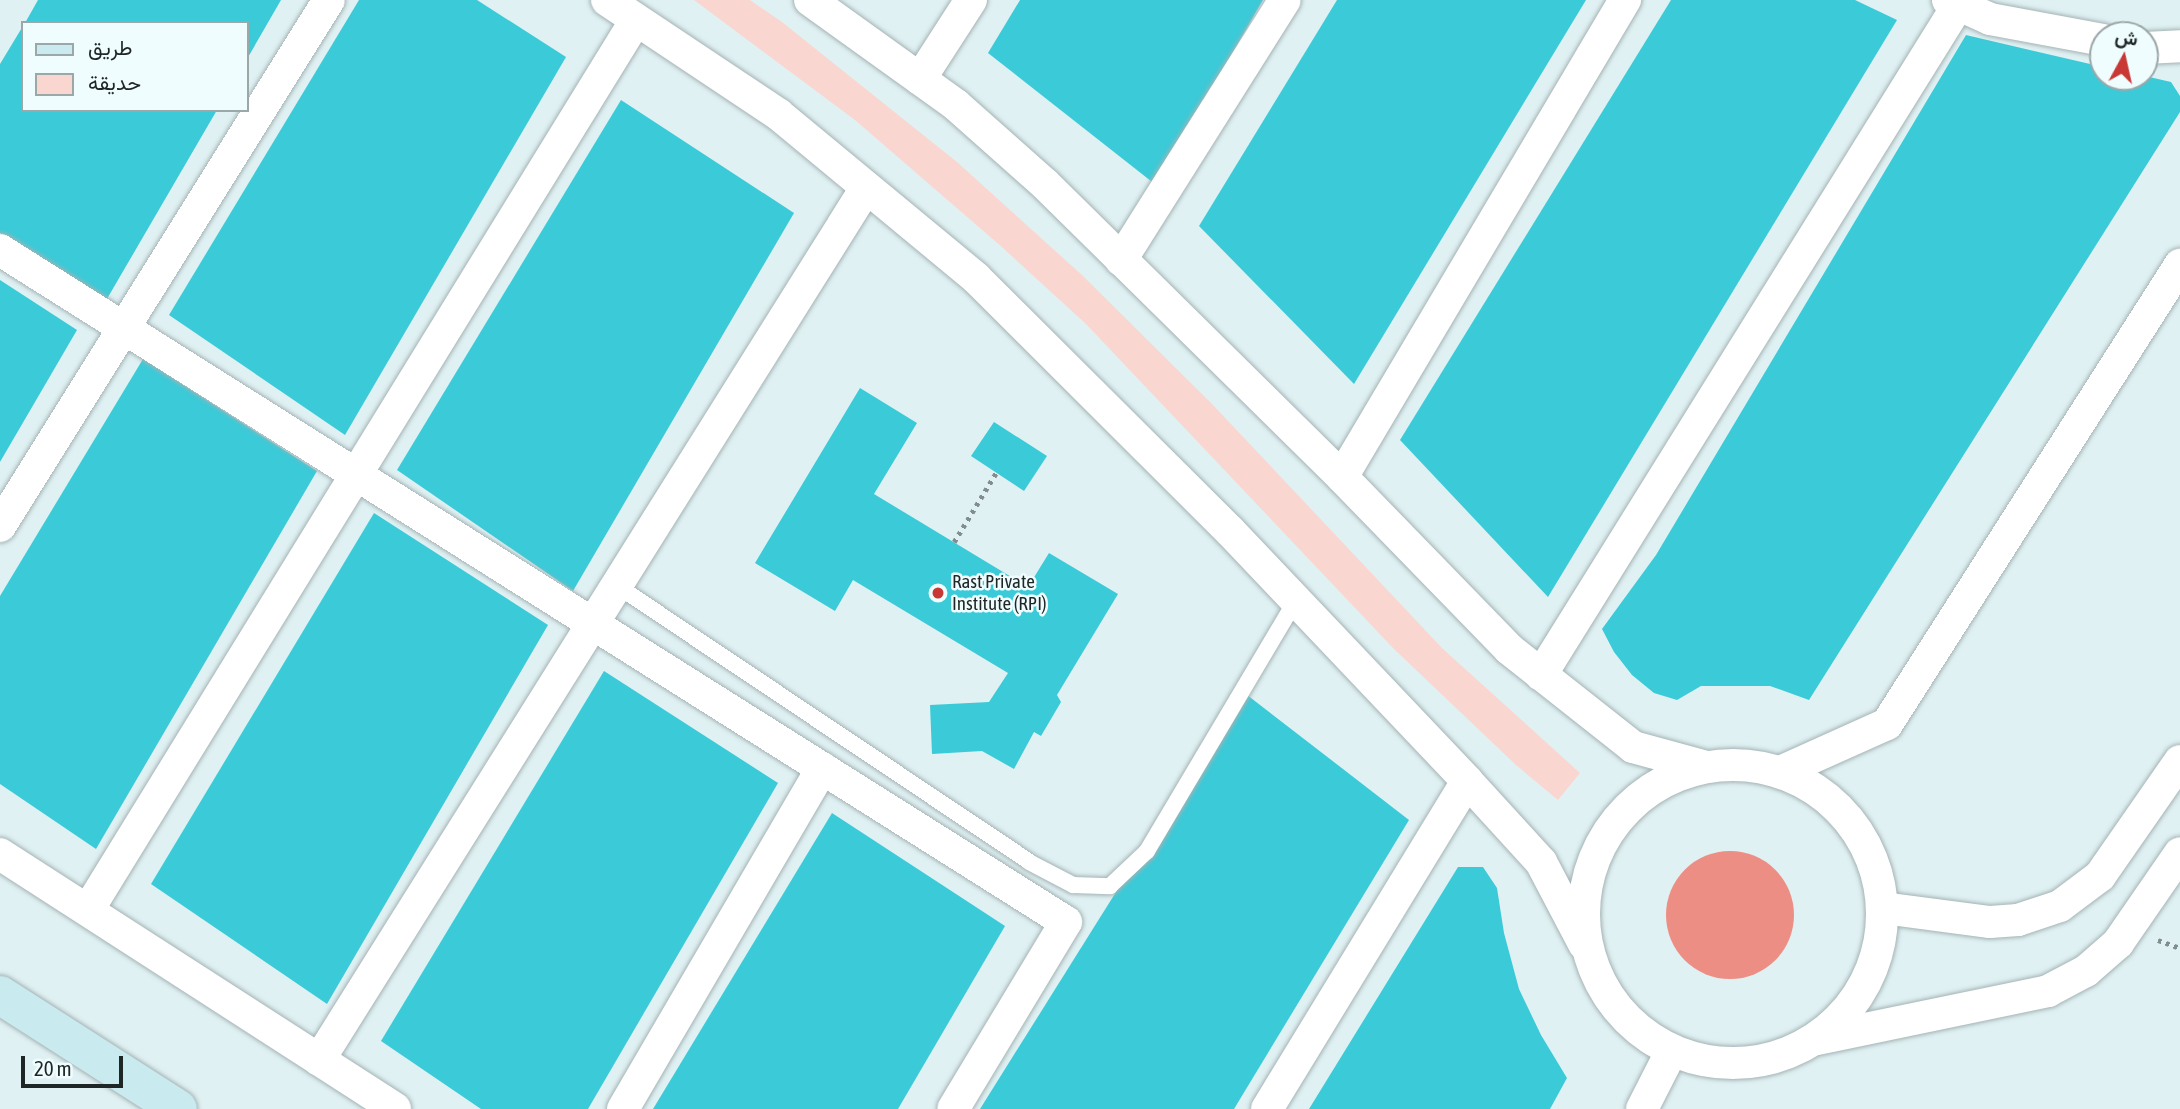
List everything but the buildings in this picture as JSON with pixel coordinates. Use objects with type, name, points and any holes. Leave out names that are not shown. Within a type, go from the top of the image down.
[{"type":"street","points":[[0,526],[329,0]]},
{"type":"street","points":[[607,0],[778,114],[976,278],[1296,600],[1541,862],[1584,944],[1601,988],[1631,1026],[1671,1052],[1720,1064],[1770,1060],[1816,1040],[2048,991],[2086,971],[2118,943],[2180,853]]},
{"type":"street","points":[[810,0],[956,106],[1045,184],[1342,477],[1509,649],[1633,747],[1706,767]]},
{"type":"street","points":[[920,79],[971,0]]},
{"type":"street","points":[[1121,260],[1285,0]]},
{"type":"street","points":[[1342,477],[1625,0]]},
{"type":"street","points":[[1541,675],[1953,2],[1990,19],[2089,37]]},
{"type":"street","points":[[88,910],[636,20]]},
{"type":"street","points":[[2159,47],[2180,46]]},
{"type":"street","points":[[318,1060],[866,188]]},
{"type":"street","points":[[0,250],[1066,922],[953,1109]]},
{"type":"street","points":[[1780,772],[1886,724],[2180,265]]},
{"type":"street","points":[[1883,908],[1990,922],[2018,920],[2060,906],[2099,876],[2180,761]]},
{"type":"street","points":[[1584,944],[1583,896],[1596,850],[1623,811],[1661,782],[1706,767],[1743,765],[1780,772],[1821,793],[1853,824],[1875,864],[1883,908],[1877,960],[1853,1005],[1816,1040]]},
{"type":"street","points":[[622,1109],[822,768]]},
{"type":"street","points":[[1267,1109],[1467,781]]},
{"type":"street","points":[[0,854],[395,1109]]},
{"type":"street","points":[[0,995],[178,1109]]},
{"type":"street","points":[[1642,1109],[1671,1052]]},
{"type":"lane","points":[[617,585],[1029,862],[1073,885],[1110,886],[1147,851],[1296,600]]},
{"type":"path","points":[[954,542],[996,473]]},
{"type":"green space","points":[[694,0],[750,0],[782,22],[957,162],[1083,276],[1213,405],[1443,649],[1580,773],[1558,800],[1516,765],[1393,648],[1086,324],[855,120]]},
{"type":"shaded area","points":[[1730,851],[1754,856],[1775,870],[1789,891],[1794,915],[1789,939],[1775,960],[1754,974],[1730,979],[1706,974],[1685,960],[1671,939],[1666,915],[1671,891],[1685,870],[1706,856]]},
{"type":"place","name":"Rast Private Institute (RPI)","points":[[938,593]]}]
